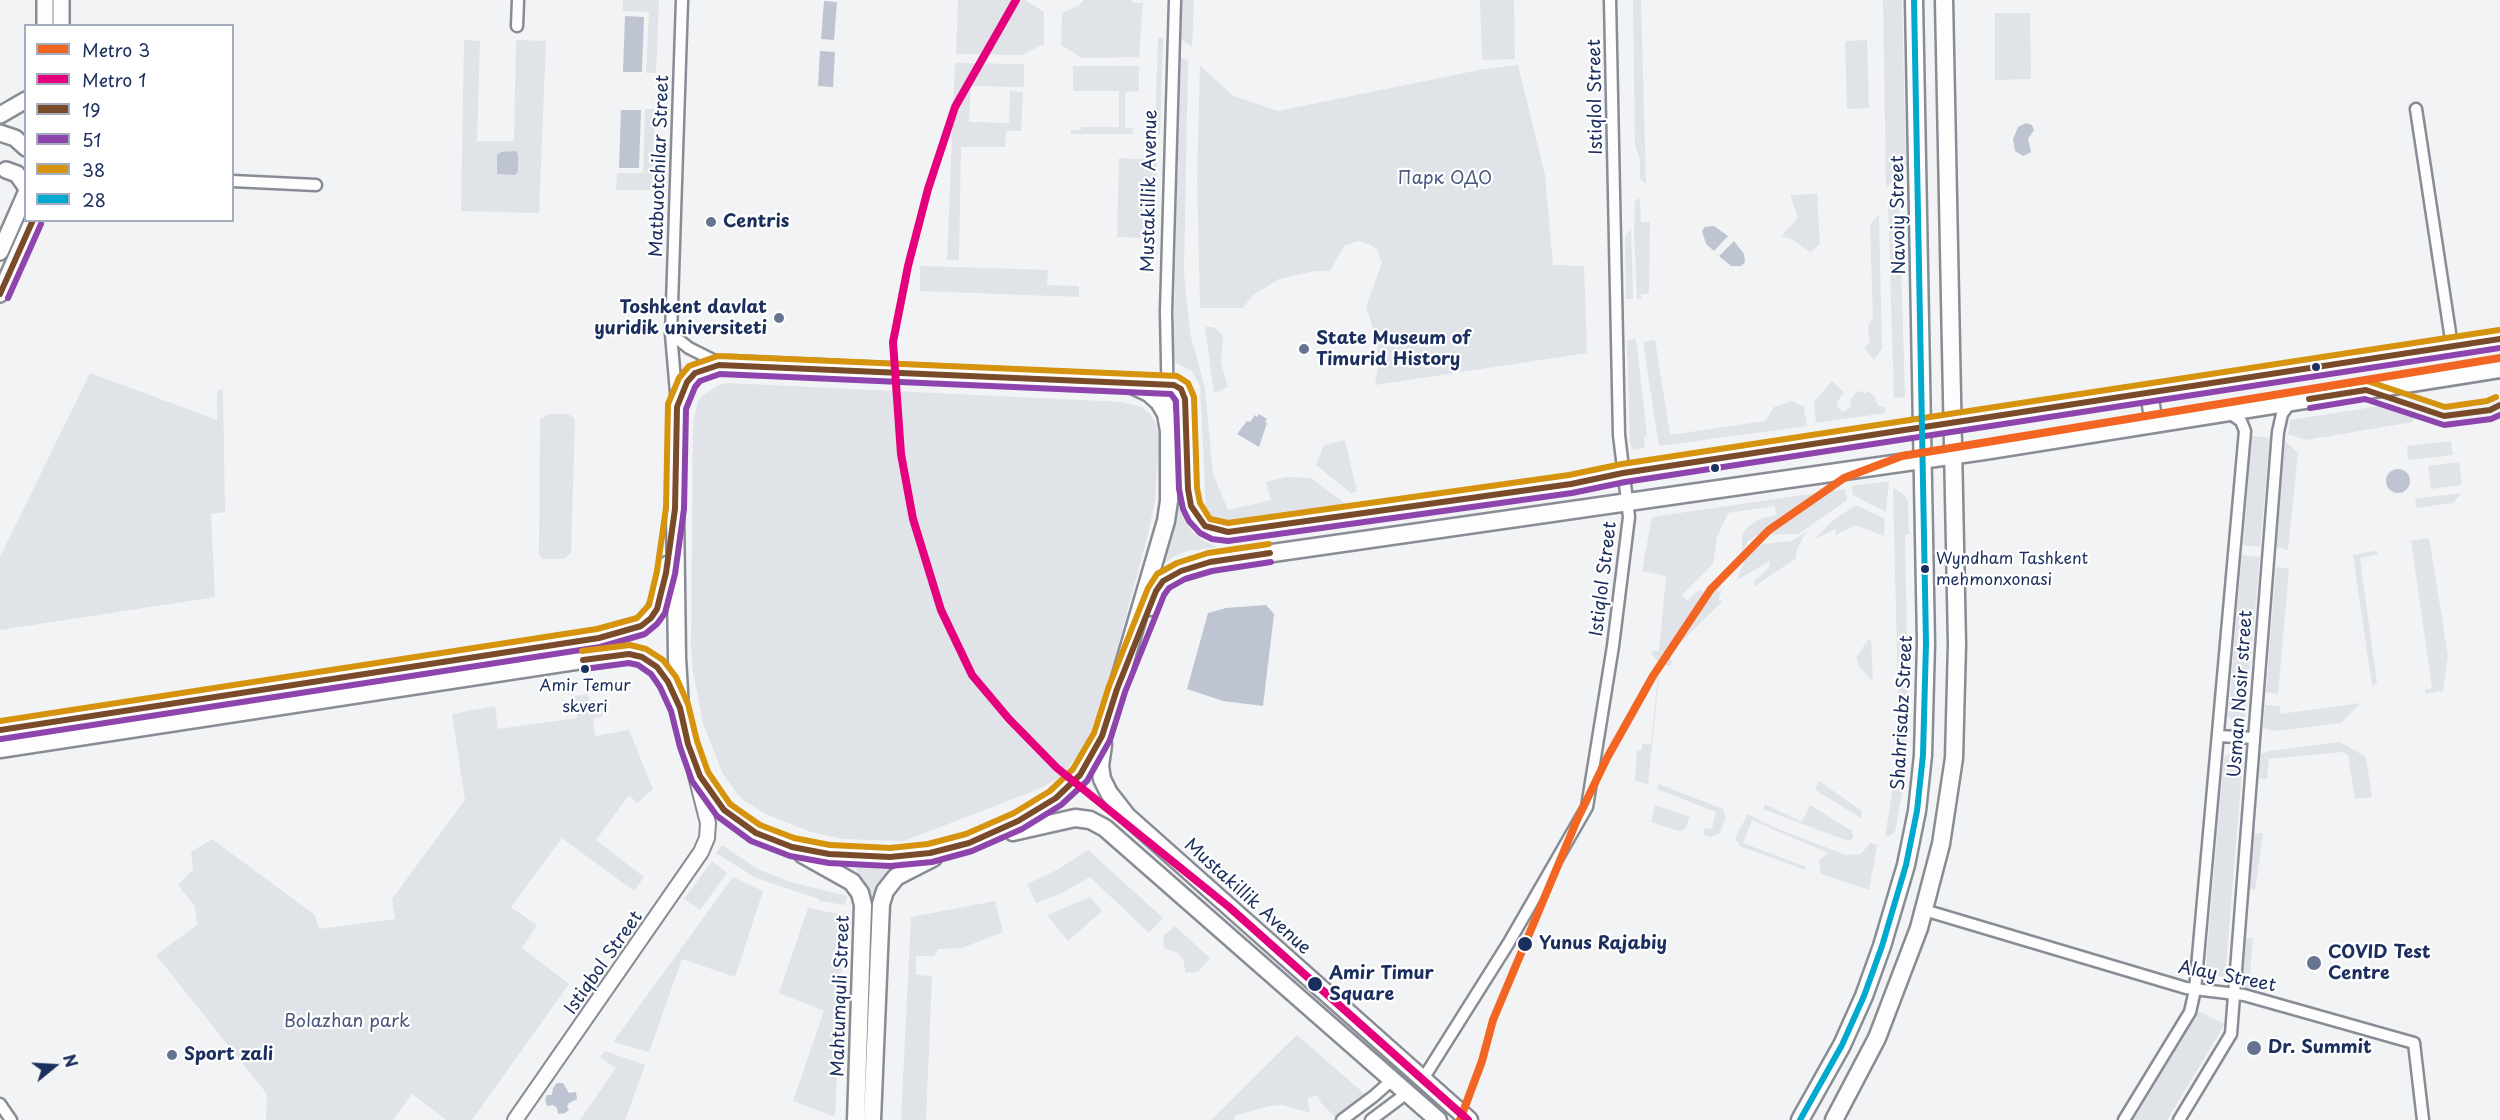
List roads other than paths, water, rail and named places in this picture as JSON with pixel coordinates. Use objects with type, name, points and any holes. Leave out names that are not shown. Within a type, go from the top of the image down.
[{"type":"main road","points":[[45,0],[45,24]]},
{"type":"main road","points":[[61,0],[61,24]]},
{"type":"main road","name":"Navoiy Street","points":[[1914,0],[1923,429]]},
{"type":"main road","points":[[1834,1120],[1855,1084],[1883,1024],[1924,910],[1941,844],[1955,737],[1957,644],[1944,0]]},
{"type":"main road","points":[[0,115],[24,101]]},
{"type":"main road","points":[[0,133],[12,136],[24,146]]},
{"type":"main road","points":[[3,170],[24,166]]},
{"type":"main road","points":[[3,170],[20,176],[24,183]]},
{"type":"main road","points":[[0,252],[24,198]]},
{"type":"main road","points":[[0,294],[32,222]]},
{"type":"main road","points":[[1438,1120],[1126,846],[1094,822],[1078,818],[1063,819],[955,848],[910,856],[861,856],[820,852],[783,844],[756,833],[732,817],[711,794],[700,776],[688,744],[680,708],[675,633],[677,407],[693,375],[706,368],[723,364],[1167,384],[1179,388],[1185,397],[1188,489],[1191,506],[1203,523],[1218,531],[1228,532],[1448,503],[1571,484],[1623,473],[1923,429],[2500,339]]},
{"type":"main road","points":[[1117,689],[1156,591],[1167,578],[1191,567],[1230,559],[1953,455],[2500,369]]},
{"type":"main road","points":[[872,1120],[880,911],[882,897],[889,885],[900,874],[1018,821],[1056,798],[1087,766],[1106,726],[1168,511],[1170,484],[1169,430],[1166,414],[1159,402],[1146,391],[1126,382]]},
{"type":"main road","points":[[2149,393],[2154,424]]},
{"type":"main road","name":"Shahrisabz Street","points":[[1800,1120],[1834,1060],[1870,980],[1897,900],[1912,838],[1923,755],[1926,699],[1923,429]]},
{"type":"main road","points":[[0,730],[599,638],[629,631],[649,621],[658,606],[665,579],[675,508]]},
{"type":"main road","points":[[0,749],[621,654],[642,657],[657,667],[668,682],[680,708]]},
{"type":"main road","name":"Mustakillik Avenue","points":[[1106,726],[1100,760],[1101,775],[1109,793],[1127,816],[1469,1120]]},
{"type":"main road","name":"Mahtumquli Street","points":[[783,844],[849,880],[861,897],[864,910],[856,1120]]},
{"type":"street","points":[[517,27],[518,0]]},
{"type":"street","name":"Matbuotchilar Street","points":[[677,407],[671,334],[682,0]]},
{"type":"street","name":"Mustakillik Avenue","points":[[1169,430],[1168,242],[1174,0]]},
{"type":"street","name":"Istiqlol Street","points":[[1423,1079],[1508,944],[1587,807],[1628,537],[1627,502],[1619,435],[1610,0]]},
{"type":"street","points":[[2416,109],[2452,346]]},
{"type":"street","points":[[234,181],[316,185]]},
{"type":"street","points":[[671,334],[689,348],[723,364]]},
{"type":"street","name":"Usman Nosir street","points":[[2179,1120],[2231,1034],[2278,432],[2282,414],[2292,401]]},
{"type":"street","name":"Usman Nosir street","points":[[2124,1120],[2190,1012],[2195,990],[2245,431],[2241,421],[2227,412]]},
{"type":"street","points":[[2219,736],[2254,738]]},
{"type":"street","points":[[515,1120],[701,852],[708,824],[688,744]]},
{"type":"street","name":"Alay Street","points":[[1924,910],[2195,990],[2234,993],[2414,1043],[2423,1120]]},
{"type":"street","points":[[1342,1120],[1392,1080]]},
{"type":"street","points":[[1371,1120],[1407,1093]]},
{"type":"street","points":[[0,1104],[12,1120]]},
{"type":"metro line","name":"1","points":[[1016,0],[955,107],[928,189],[908,266],[893,342],[901,454],[913,519],[941,610],[972,675],[1009,719],[1057,768],[1229,907],[1468,1120]]},
{"type":"metro line","name":"3","points":[[1460,1120],[1482,1061],[1493,1020],[1577,820],[1607,758],[1653,676],[1711,589],[1769,530],[1844,478],[1902,456],[2500,358]]},
{"type":"place","name":"Centris","points":[[711,222]]},
{"type":"place","name":"Toshkent davlat yuridik universiteti","points":[[779,318]]},
{"type":"place","name":"State Museum of Timurid History","points":[[1304,349]]},
{"type":"place","name":"Wyndham Tashkent mehmonxonasi","points":[[1925,569]]},
{"type":"place","name":"Amir Temur skveri","points":[[585,669]]},
{"type":"place","name":"Yunus Rajabiy","points":[[1525,944]]},
{"type":"place","name":"COVID Test Centre","points":[[2314,963]]},
{"type":"place","name":"Amir Timur Square","points":[[1315,984]]},
{"type":"place","name":"Dr. Summit","points":[[2254,1048]]},
{"type":"place","name":"Sport zali","points":[[172,1055]]},
{"type":"park label","name":"Парк ОДО","points":[[1445,179]]},
{"type":"park label","name":"Bolazhan park","points":[[347,1022]]}]
